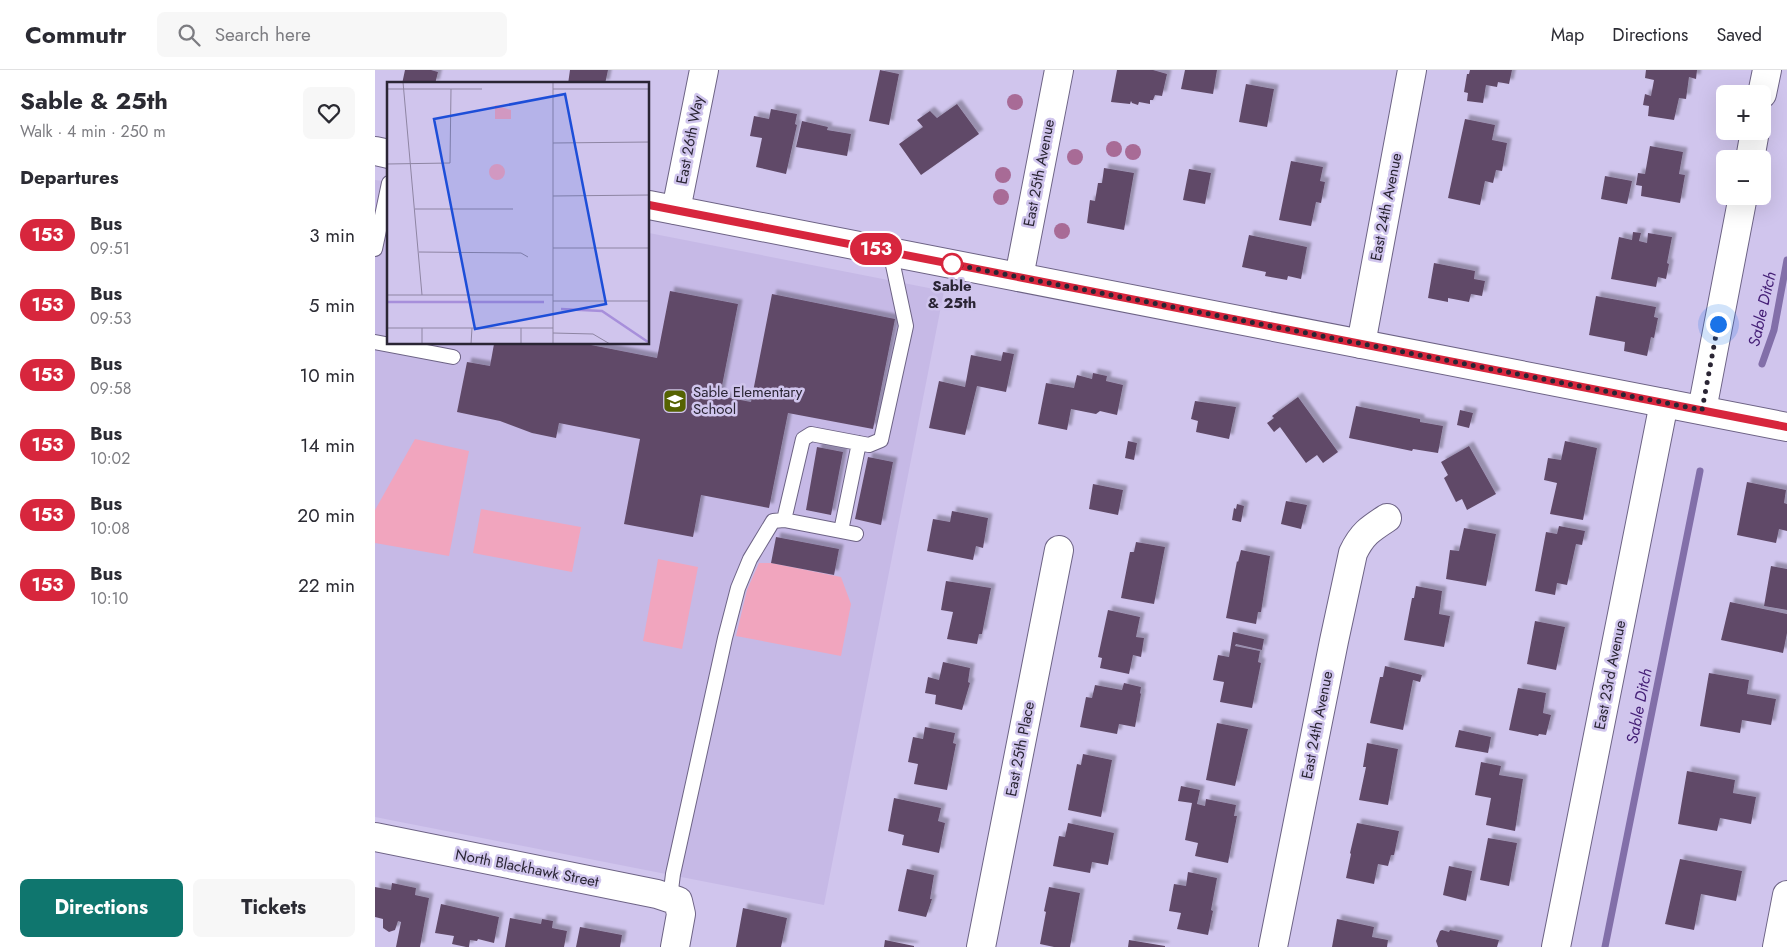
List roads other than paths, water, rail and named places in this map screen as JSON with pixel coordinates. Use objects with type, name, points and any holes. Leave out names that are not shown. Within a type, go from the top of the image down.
[{"type":"street","name":"East 26th Way","points":[[676,210],[704,70]]},
{"type":"street","name":"East 25th Avenue","points":[[1019,277],[1059,70]]},
{"type":"street","name":"East 24th Avenue","points":[[1361,344],[1412,70]]},
{"type":"street","points":[[1764,85],[1767,70]]},
{"type":"street","points":[[650,204],[1787,427]]},
{"type":"street","points":[[1702,410],[1741,205]]},
{"type":"street","name":"East 23rd Avenue","points":[[1556,947],[1664,403]]},
{"type":"street","name":"East 24th Avenue","points":[[1273,947],[1333,640],[1353,553],[1359,540],[1367,531],[1387,518]]},
{"type":"street","name":"East 25th Place","points":[[981,947],[1059,550]]},
{"type":"street","name":"North Blackhawk Street","points":[[375,838],[657,894],[674,900]]},
{"type":"street","points":[[1777,947],[1787,895]]},
{"type":"street","points":[[674,900],[681,914],[675,947]]},
{"type":"lane","points":[[375,249],[387,192]]},
{"type":"lane","points":[[784,520],[803,439],[811,434],[869,445],[881,440],[906,326],[890,251]]},
{"type":"lane","points":[[391,345],[453,357]]},
{"type":"lane","points":[[841,531],[859,443]]},
{"type":"lane","points":[[674,900],[673,874],[725,638],[738,588],[750,559],[773,521],[784,520],[856,534]]},
{"type":"waterway","name":"Sable Ditch","points":[[1762,364],[1774,330],[1787,260]]},
{"type":"waterway","name":"Sable Ditch","points":[[1605,947],[1700,471]]},
{"type":"place","name":"Sable & 25th","points":[[952,264]]},
{"type":"place","name":"Sable Elementary School","points":[[675,401]]}]
